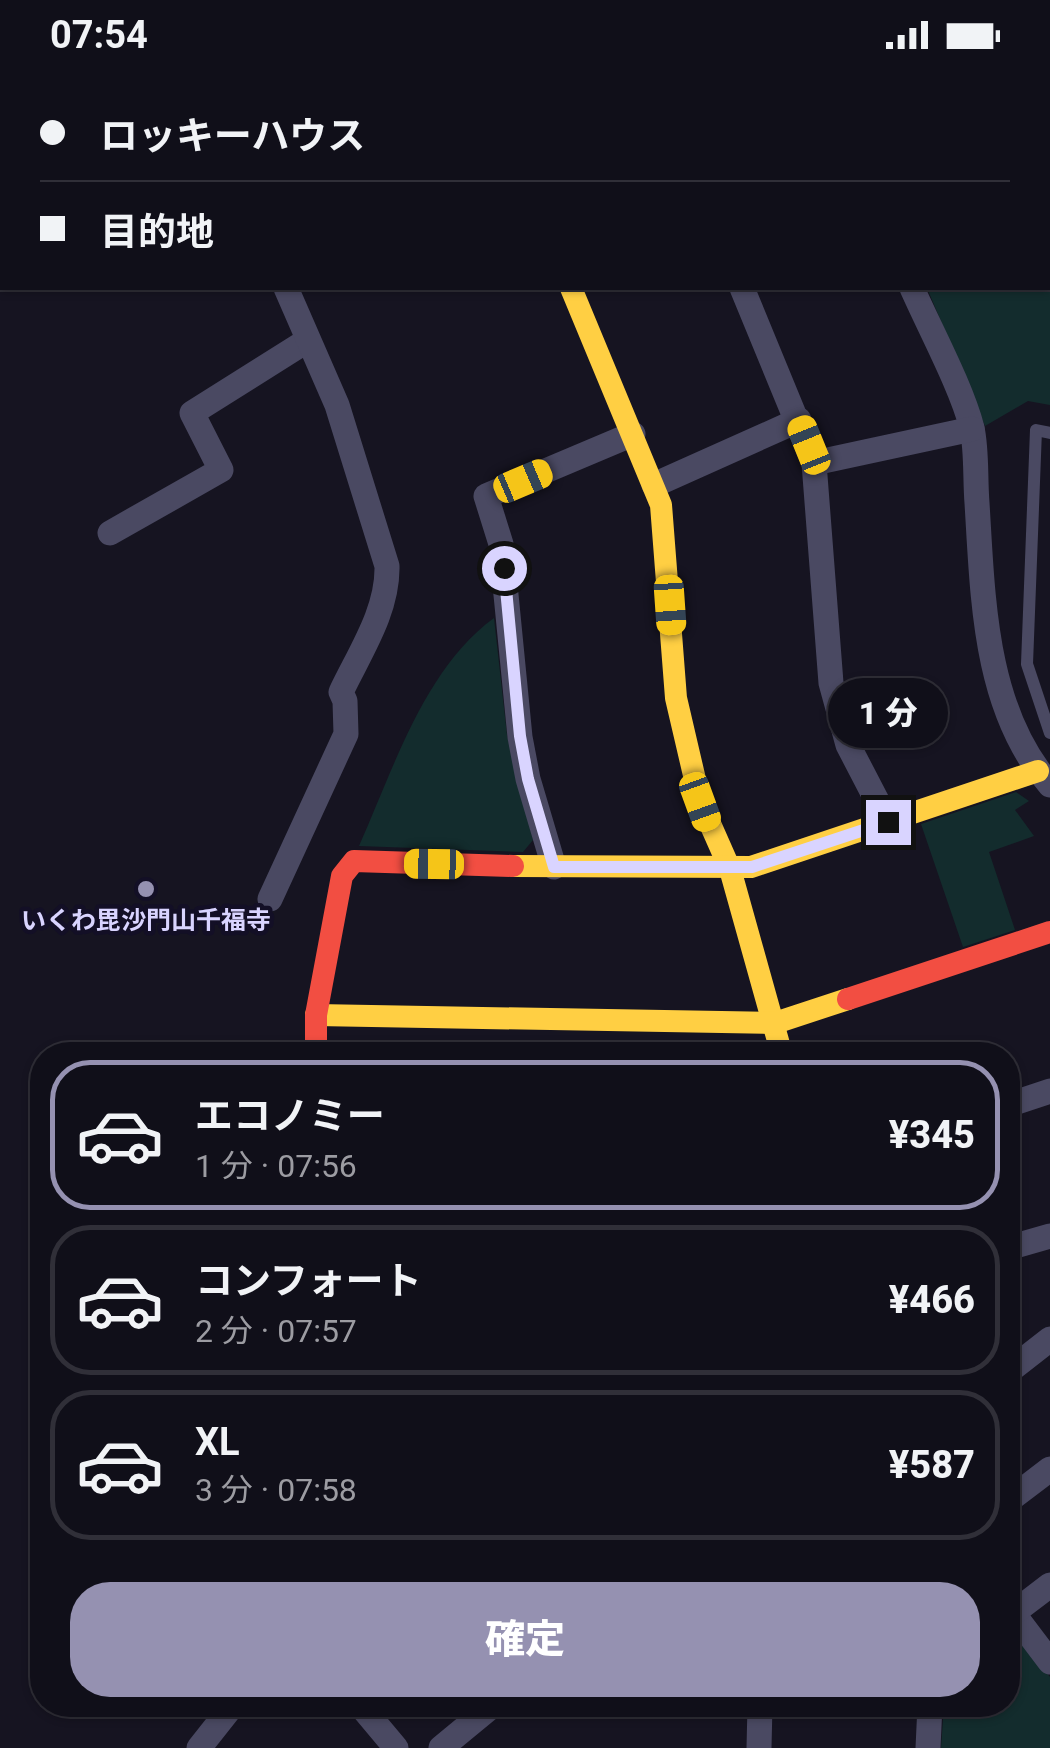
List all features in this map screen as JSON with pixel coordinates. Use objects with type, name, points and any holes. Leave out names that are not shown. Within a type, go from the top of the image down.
[{"type":"street","points":[[270,899],[346,734],[341,692],[382,606],[387,584],[387,566],[337,406],[287,290]]},
{"type":"street","points":[[572,290],[654,486],[663,520],[676,698],[700,802],[730,869],[779,1042]]},
{"type":"street","points":[[743,290],[814,463],[827,650],[834,696],[848,744],[888,822]]},
{"type":"street","points":[[316,1042],[316,1016],[342,876],[354,862],[752,867],[888,822],[1044,778],[1006,705],[988,638],[972,429],[913,290]]},
{"type":"street","points":[[110,533],[221,470],[192,413],[308,340]]},
{"type":"street","points":[[654,486],[799,420]]},
{"type":"street","points":[[814,463],[972,429]]},
{"type":"street","points":[[554,867],[528,779],[520,736],[502,544],[486,496],[634,434]]},
{"type":"street","points":[[316,1016],[775,1024],[1050,932]]},
{"type":"street","points":[[1020,1101],[1050,1090]]},
{"type":"street","points":[[1020,1245],[1050,1236]]},
{"type":"street","points":[[1020,1363],[1050,1339]]},
{"type":"street","points":[[1020,1492],[1050,1470]]},
{"type":"street","points":[[1020,1607],[1050,1585]]},
{"type":"street","points":[[1020,1626],[1050,1662]]},
{"type":"street","points":[[199,1748],[224,1717]]},
{"type":"street","points":[[370,1717],[396,1748]]},
{"type":"street","points":[[440,1748],[478,1717]]},
{"type":"street","points":[[760,1717],[760,1748]]},
{"type":"street","points":[[928,1748],[929,1717]]},
{"type":"lane","points":[[1050,433],[1036,430],[1027,664],[1050,733]]},
{"type":"green space","points":[[928,290],[1050,290],[1050,405],[1028,401],[985,426]]},
{"type":"green space","points":[[494,618],[507,735],[533,840],[523,852],[359,846],[429,693],[469,639]]},
{"type":"green space","points":[[1016,792],[1029,801],[1015,810],[1034,836],[989,852],[1015,930],[963,947],[921,824]]},
{"type":"green space","points":[[1020,1637],[1050,1677],[1050,1748],[941,1748],[943,1717],[1020,1717]]},
{"type":"traffic: slow","points":[[572,290],[661,505],[676,698],[700,801],[730,869],[778,1042]]},
{"type":"traffic: slow","points":[[513,866],[751,867],[1038,771]]},
{"type":"traffic: slow","points":[[316,1015],[775,1023],[848,999]]},
{"type":"traffic: jam","points":[[316,1042],[316,1015],[342,876],[354,861],[513,866]]},
{"type":"traffic: jam","points":[[848,999],[1050,932]]},
{"type":"place","name":"いくわ毘沙門山千福寺","points":[[146,889]]},
{"type":"route","points":[[504,568],[520,736],[528,779],[554,867],[752,867],[888,822]]}]
